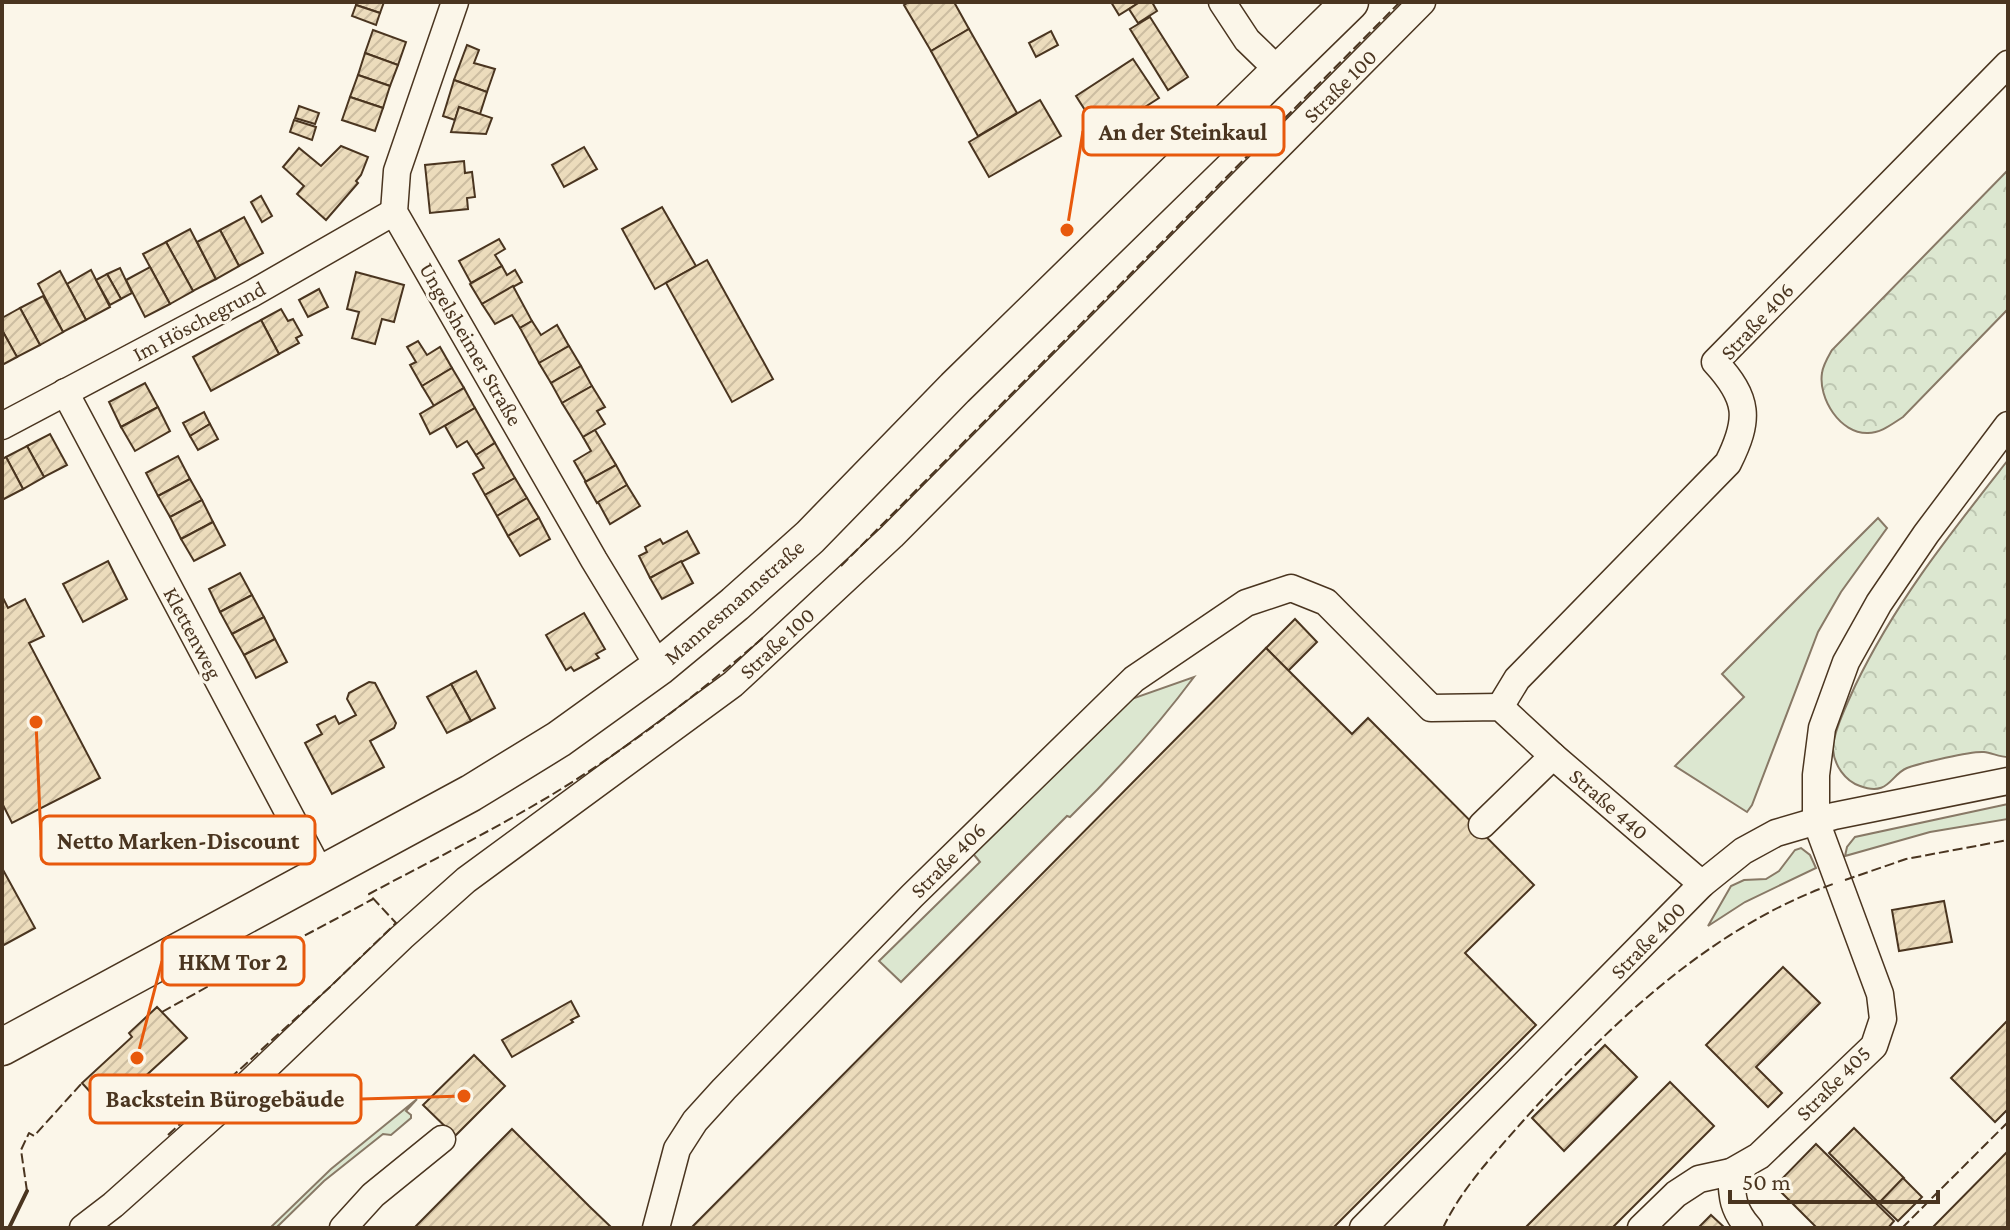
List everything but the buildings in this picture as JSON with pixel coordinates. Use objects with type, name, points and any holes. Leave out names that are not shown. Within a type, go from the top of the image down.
[{"type":"main road","name":"Mannesmannstraße","points":[[2,1047],[471,793],[559,739],[659,667],[810,537],[955,388],[1350,2]]},
{"type":"street","points":[[394,212],[397,171],[455,2]]},
{"type":"street","points":[[1222,2],[1247,40],[1279,71]]},
{"type":"street","name":"Straße 100","points":[[83,1228],[244,1088],[466,880],[733,684],[892,536],[1422,2]]},
{"type":"street","name":"Straße 406","points":[[656,1228],[677,1149],[695,1121],[912,896],[1134,679],[1246,603],[1291,588],[1326,602],[1431,708],[1500,707],[1517,679],[1728,463],[1742,436],[1744,406],[1731,379],[1715,362],[2008,64]]},
{"type":"street","name":"Im Höschegrund","points":[[2,426],[253,293],[394,212]]},
{"type":"street","name":"Ungelsheimer Straße","points":[[394,212],[659,667]]},
{"type":"street","name":"Klettenweg","points":[[65,392],[321,874]]},
{"type":"street","points":[[1816,821],[1816,775],[1822,728],[1846,662],[1879,603],[1926,534],[2008,425]]},
{"type":"street","points":[[1500,707],[1553,756]]},
{"type":"street","name":"Straße 440","points":[[1482,825],[1553,756],[1702,884]]},
{"type":"street","name":"Straße 400","points":[[1363,1228],[1702,884],[1743,851],[1776,833],[1816,821],[2008,781]]},
{"type":"street","name":"Straße 405","points":[[1641,1228],[1676,1194],[1699,1179],[1731,1172],[1759,1156],[1874,1046],[1883,1019],[1880,994],[1816,821]]},
{"type":"street","points":[[343,1228],[373,1195],[442,1139]]},
{"type":"street","points":[[1731,1172],[1736,1212],[1749,1228]]},
{"type":"green space","points":[[2008,170],[2008,309],[1903,417],[1873,433],[1848,428],[1833,413],[1824,393],[1823,370],[1832,350]]},
{"type":"green space","points":[[2008,460],[2008,757],[1984,752],[1968,753],[1907,768],[1877,789],[1855,784],[1841,772],[1833,749],[1838,726],[1855,686],[1906,597]]},
{"type":"green space","points":[[1878,518],[1887,528],[1841,592],[1818,632],[1747,812],[1675,766],[1744,697],[1722,674]]},
{"type":"green space","points":[[1194,677],[1103,784],[901,982],[879,961],[980,862],[970,850],[1120,703]]},
{"type":"green space","points":[[2008,804],[2008,819],[1930,832],[1845,856],[1847,847],[1855,837]]},
{"type":"green space","points":[[1801,848],[1810,855],[1816,868],[1745,902],[1708,926],[1731,886],[1744,880],[1766,879],[1779,871],[1795,850]]},
{"type":"green space","points":[[417,1099],[406,1111],[411,1118],[391,1135],[383,1134],[324,1181],[276,1228],[270,1228],[331,1169]]},
{"type":"fence","points":[[841,566],[1400,2]]},
{"type":"fence","points":[[168,1135],[396,923],[369,894],[498,826],[582,776],[676,709],[765,636]]},
{"type":"fence","points":[[1845,880],[1906,859],[2008,840]]},
{"type":"fence","points":[[1443,1228],[1469,1185],[1501,1146],[1626,1015],[1704,953],[1745,926],[1833,884]]},
{"type":"fence","points":[[162,1012],[207,987],[206,984],[216,979],[218,982],[373,899]]},
{"type":"fence","points":[[27,1191],[21,1150],[29,1133],[34,1136],[82,1083]]},
{"type":"fence","points":[[1902,1228],[2008,1122]]},
{"type":"wall","points":[[9,1228],[27,1191]]},
{"type":"place","name":"An der Steinkaul","points":[[1067,230]]},
{"type":"place","name":"Netto Marken-Discount","points":[[36,722]]},
{"type":"place","name":"HKM Tor 2","points":[[137,1058]]},
{"type":"place","name":"Backstein Bürogebäude","points":[[464,1096]]}]
